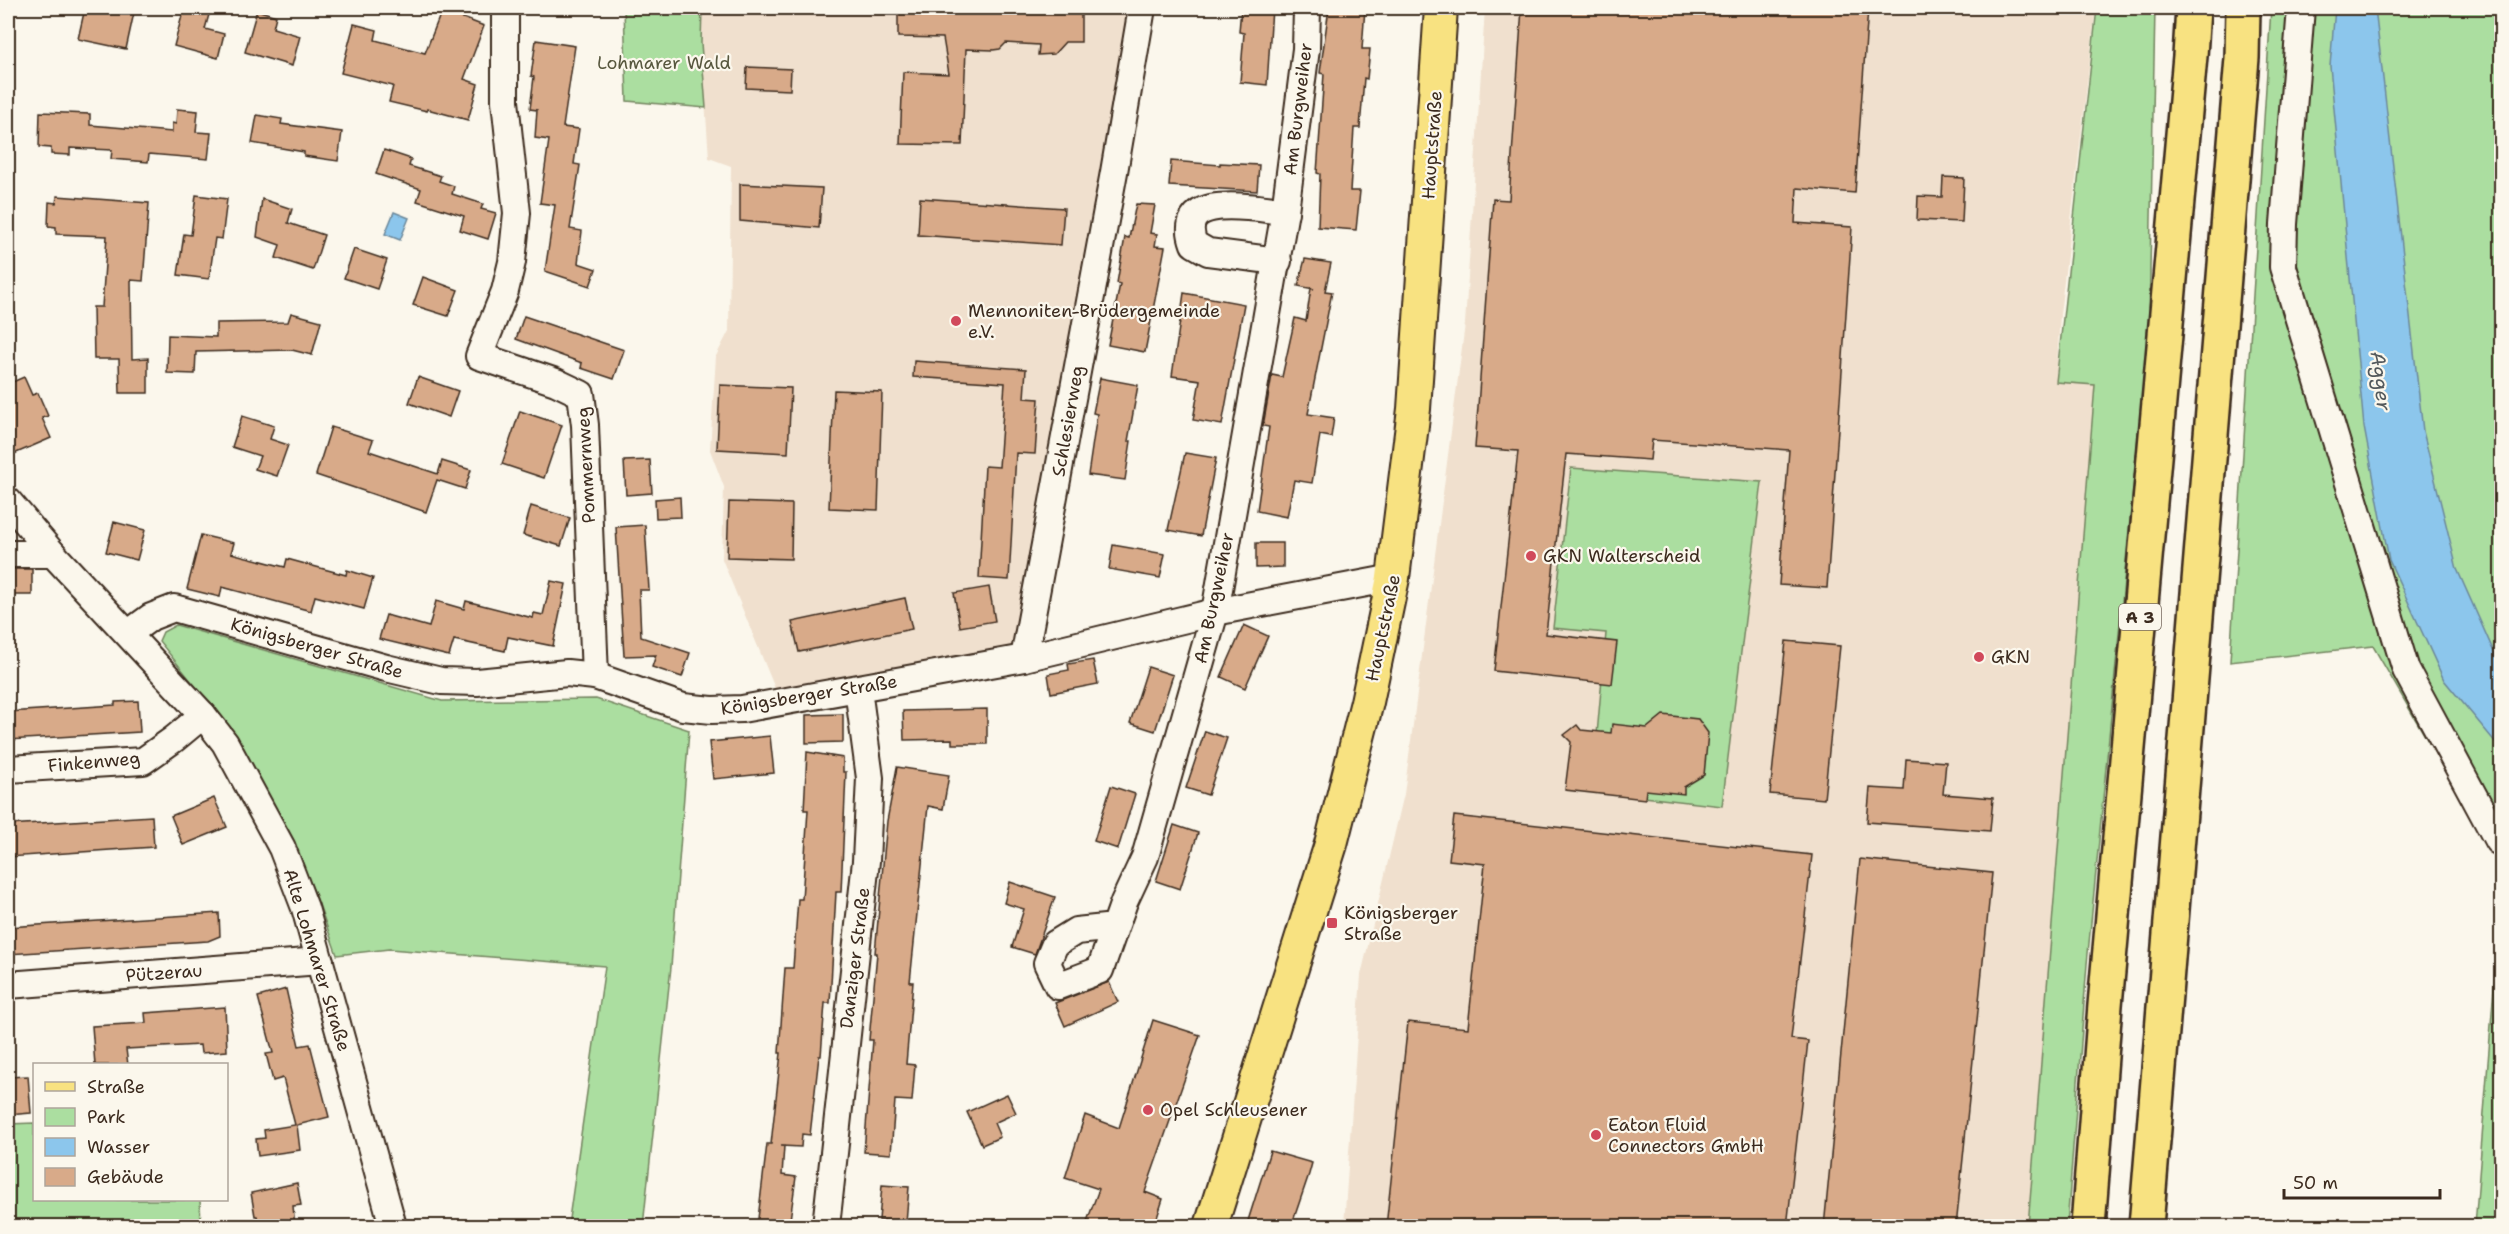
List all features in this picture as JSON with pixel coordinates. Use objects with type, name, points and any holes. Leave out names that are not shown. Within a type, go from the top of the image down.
[{"type":"highway","name":"A 3","points":[[2088,1227],[2104,1005],[2193,8]]},
{"type":"highway","points":[[2146,1227],[2240,82],[2243,8]]},
{"type":"main road","name":"Hauptstraße","points":[[1211,1227],[1331,844],[1367,702],[1393,578],[1414,409],[1441,8]]},
{"type":"street","name":"Pommernweg","points":[[505,8],[506,101],[517,213],[512,262],[505,291],[479,356],[556,382],[581,394],[585,425],[595,676]]},
{"type":"street","name":"Schlesierweg","points":[[1024,658],[1142,8]]},
{"type":"street","name":"Am Burgweiher","points":[[1115,927],[1145,857],[1215,612],[1286,211],[1306,49],[1307,8]]},
{"type":"street","points":[[2301,8],[2284,224],[2283,267],[2406,670],[2498,841]]},
{"type":"street","points":[[1278,261],[1208,252],[1194,244],[1189,232],[1192,219],[1202,209],[1224,206],[1286,211]]},
{"type":"street","name":"Alte Lohmarer Straße","points":[[8,501],[53,554],[129,633],[225,743],[282,848],[305,908],[393,1227]]},
{"type":"street","points":[[8,554],[53,554]]},
{"type":"street","name":"Königsberger Straße","points":[[129,633],[150,617],[174,608],[386,669],[441,681],[477,682],[567,673],[595,676],[683,707],[712,710],[742,709],[1024,658],[1215,612],[1393,578]]},
{"type":"street","name":"Danziger Straße","points":[[826,1227],[866,861],[870,778],[858,689]]},
{"type":"street","name":"Finkenweg","points":[[8,769],[142,761],[174,739],[202,715]]},
{"type":"street","name":"Pützerau","points":[[8,985],[320,961]]},
{"type":"shaded area","points":[[702,8],[1147,8],[1038,647],[776,691],[722,559],[724,487],[710,450],[716,356],[729,331],[731,166],[709,158],[701,43]]},
{"type":"shaded area","name":"GKN Walterscheid","points":[[1485,8],[2096,8],[2060,315],[2056,382],[2095,385],[2028,1226],[1344,1226],[1361,975],[1404,794],[1465,324]]},
{"type":"green space","name":"Lohmarer Wald","points":[[624,8],[702,8],[701,43],[706,108],[627,101]]},
{"type":"green space","points":[[2097,8],[2155,8],[2149,323],[2087,964],[2067,1226],[2028,1226],[2095,385],[2056,382]]},
{"type":"green space","points":[[2271,8],[2501,8],[2502,823],[2491,850],[2373,646],[2230,662]]},
{"type":"green space","points":[[1571,468],[1762,482],[1722,806],[1592,791],[1606,633],[1553,628]]},
{"type":"green space","points":[[176,625],[442,701],[596,699],[689,730],[671,967],[643,1226],[568,1226],[605,966],[389,949],[337,955],[316,896],[291,839],[260,779],[232,732],[159,641],[163,632]]},
{"type":"green space","points":[[2501,899],[2501,1226],[2475,1226]]},
{"type":"green space","points":[[33,1123],[33,1201],[200,1201],[201,1226],[8,1226],[8,1124]]},
{"type":"water","name":"Agger","points":[[2335,8],[2375,8],[2423,431],[2457,569],[2501,668],[2501,749],[2444,680],[2389,560],[2364,427],[2330,66]]},
{"type":"water","points":[[394,212],[409,218],[400,240],[385,234]]},
{"type":"building","points":[[85,8],[114,13],[115,8],[135,8],[126,49],[78,39]]},
{"type":"building","points":[[184,8],[210,11],[205,29],[224,34],[218,58],[174,46]]},
{"type":"building","points":[[898,8],[1081,8],[1081,42],[1065,42],[1054,54],[1038,55],[1039,45],[1006,43],[1000,49],[966,49],[962,145],[900,144],[903,72],[949,74],[943,38],[898,37]]},
{"type":"building","points":[[1241,8],[1272,8],[1267,85],[1240,82],[1244,33],[1239,32]]},
{"type":"building","points":[[1329,8],[1365,8],[1362,49],[1370,49],[1367,79],[1364,78],[1360,128],[1354,128],[1350,191],[1360,191],[1356,230],[1318,227],[1320,174],[1317,173],[1324,74],[1320,73]]},
{"type":"building","points":[[1522,8],[1868,8],[1855,193],[1797,188],[1795,223],[1852,227],[1827,588],[1779,585],[1789,450],[1652,440],[1650,460],[1566,454],[1546,634],[1617,642],[1612,684],[1494,671],[1518,451],[1475,448],[1493,199],[1509,200]]},
{"type":"building","points":[[257,10],[276,16],[273,28],[300,36],[292,66],[245,52]]},
{"type":"building","points":[[442,10],[484,26],[464,79],[478,84],[468,120],[389,102],[393,86],[341,73],[354,24],[377,30],[375,40],[425,53]]},
{"type":"building","points":[[536,40],[575,46],[563,127],[579,129],[574,164],[580,165],[570,229],[582,231],[578,263],[596,269],[590,286],[545,271],[555,205],[540,203],[549,140],[535,138],[537,110],[530,109],[534,77],[531,76]]},
{"type":"building","points":[[747,67],[791,69],[790,90],[746,88]]},
{"type":"building","points":[[177,109],[198,111],[196,132],[211,133],[208,159],[149,154],[148,162],[111,159],[112,150],[70,148],[70,155],[51,154],[51,148],[39,147],[40,112],[90,114],[90,125],[172,132],[172,123],[176,124]]},
{"type":"building","points":[[257,115],[282,119],[281,124],[342,132],[338,161],[304,156],[304,152],[252,143]]},
{"type":"building","points":[[384,150],[411,159],[409,166],[441,176],[439,181],[454,186],[452,194],[483,204],[481,209],[496,213],[488,239],[460,230],[464,216],[417,201],[421,189],[376,174]]},
{"type":"building","points":[[1171,161],[1259,165],[1257,191],[1169,186]]},
{"type":"building","points":[[1943,177],[1964,178],[1962,222],[1917,220],[1918,196],[1942,197]]},
{"type":"building","points":[[740,184],[822,188],[819,228],[740,221]]},
{"type":"building","points":[[196,195],[227,199],[222,239],[215,238],[209,279],[178,275],[184,234],[191,235]]},
{"type":"building","points":[[57,196],[149,203],[143,281],[131,280],[132,359],[148,358],[148,393],[120,393],[119,359],[94,359],[93,307],[102,307],[107,236],[56,234],[56,227],[48,226],[49,202],[56,203]]},
{"type":"building","points":[[920,198],[1064,208],[1061,245],[918,235]]},
{"type":"building","points":[[262,199],[292,209],[288,223],[324,235],[313,270],[276,258],[280,245],[257,237]]},
{"type":"building","points":[[1136,204],[1155,205],[1150,233],[1157,234],[1155,246],[1165,247],[1145,352],[1108,345],[1120,284],[1117,283],[1125,237],[1129,238]]},
{"type":"building","points":[[354,249],[387,260],[377,289],[344,278]]},
{"type":"building","points":[[1305,259],[1331,263],[1325,291],[1332,292],[1308,414],[1334,418],[1331,437],[1320,435],[1312,483],[1294,480],[1287,517],[1257,511],[1269,427],[1263,426],[1272,375],[1282,377],[1295,318],[1306,321],[1311,288],[1298,286]]},
{"type":"building","points":[[423,277],[458,290],[448,316],[413,305]]},
{"type":"building","points":[[1184,293],[1244,304],[1222,425],[1193,420],[1200,380],[1172,376]]},
{"type":"building","points":[[291,313],[321,321],[312,355],[292,350],[196,352],[195,374],[167,373],[168,335],[216,337],[216,323],[288,322]]},
{"type":"building","points":[[524,316],[624,350],[614,379],[581,368],[582,363],[516,339]]},
{"type":"building","points":[[914,361],[1026,369],[1024,398],[1039,399],[1035,454],[1016,453],[1009,580],[979,578],[985,466],[999,467],[1005,383],[913,377]]},
{"type":"building","points":[[24,377],[32,395],[38,393],[48,416],[42,418],[51,438],[14,454],[8,441],[8,384]]},
{"type":"building","points":[[418,377],[458,391],[449,417],[409,403]]},
{"type":"building","points":[[1100,378],[1138,385],[1128,441],[1131,441],[1125,480],[1088,475],[1097,414],[1093,413]]},
{"type":"building","points":[[720,385],[791,388],[788,453],[717,449]]},
{"type":"building","points":[[834,390],[882,392],[878,510],[829,508]]},
{"type":"building","points":[[520,411],[562,425],[544,478],[502,464]]},
{"type":"building","points":[[242,416],[274,426],[270,439],[288,445],[277,476],[255,469],[260,456],[232,447]]},
{"type":"building","points":[[331,427],[373,440],[369,451],[438,474],[442,461],[471,470],[465,489],[437,480],[426,512],[316,475]]},
{"type":"building","points":[[1185,453],[1216,458],[1201,536],[1168,530]]},
{"type":"building","points":[[650,460],[652,493],[626,495],[624,461]]},
{"type":"building","points":[[680,497],[681,517],[656,518],[655,499]]},
{"type":"building","points":[[729,502],[792,504],[791,559],[727,557]]},
{"type":"building","points":[[531,506],[570,518],[561,546],[523,535]]},
{"type":"building","points":[[114,522],[145,530],[137,560],[106,552]]},
{"type":"building","points":[[645,525],[649,590],[639,590],[641,637],[690,653],[682,677],[652,667],[656,655],[624,656],[616,527]]},
{"type":"building","points":[[201,535],[234,543],[231,553],[285,567],[287,559],[346,575],[347,570],[373,578],[364,609],[315,596],[311,611],[222,587],[220,597],[187,589]]},
{"type":"building","points":[[1256,543],[1283,543],[1283,567],[1256,568]]},
{"type":"building","points":[[1113,545],[1165,554],[1160,578],[1109,569]]},
{"type":"building","points":[[8,569],[32,569],[32,595],[8,595]]},
{"type":"building","points":[[551,581],[566,584],[553,646],[508,637],[505,651],[454,640],[449,656],[379,639],[386,615],[429,627],[436,601],[464,609],[466,601],[533,618],[534,613],[543,615]]},
{"type":"building","points":[[989,587],[995,621],[960,627],[954,593]]},
{"type":"building","points":[[905,598],[912,629],[799,652],[792,622]]},
{"type":"building","points":[[1244,625],[1268,636],[1245,688],[1221,677]]},
{"type":"building","points":[[1786,641],[1840,646],[1824,799],[1770,794]]},
{"type":"building","points":[[1093,660],[1098,684],[1051,693],[1048,674],[1069,670],[1068,664]]},
{"type":"building","points":[[1148,667],[1173,675],[1155,731],[1130,723]]},
{"type":"building","points":[[138,701],[140,732],[8,740],[8,712],[115,705],[115,702]]},
{"type":"building","points":[[987,709],[987,744],[952,744],[952,739],[904,740],[903,711]]},
{"type":"building","points":[[843,714],[843,742],[806,743],[806,715]]},
{"type":"building","points":[[1663,715],[1698,719],[1708,733],[1704,775],[1684,787],[1684,794],[1646,790],[1645,799],[1565,790],[1571,742],[1564,735],[1577,725],[1581,730],[1611,733],[1612,724],[1647,728]]},
{"type":"building","points":[[1205,731],[1227,738],[1208,795],[1186,788]]},
{"type":"building","points":[[770,736],[774,773],[713,779],[709,742]]},
{"type":"building","points":[[807,752],[843,758],[843,772],[846,772],[841,892],[836,892],[830,1003],[825,1003],[821,1056],[819,1056],[810,1135],[802,1134],[801,1147],[784,1146],[782,1175],[796,1177],[789,1227],[757,1227],[767,1144],[771,1144],[781,1053],[779,1053],[785,968],[793,968],[798,899],[802,899],[808,810],[804,810]]},
{"type":"building","points":[[1906,759],[1946,762],[1943,794],[1993,798],[1990,831],[1867,822],[1870,788],[1904,790]]},
{"type":"building","points":[[897,767],[949,775],[943,809],[928,806],[910,982],[913,982],[906,1064],[915,1065],[912,1101],[895,1100],[891,1154],[864,1152],[873,1040],[869,1040],[877,953],[875,953],[887,821]]},
{"type":"building","points":[[1111,786],[1135,794],[1118,849],[1094,841]]},
{"type":"building","points":[[214,798],[227,827],[183,845],[171,816]]},
{"type":"building","points":[[152,816],[154,847],[8,857],[8,825]]},
{"type":"building","points":[[1454,816],[1812,855],[1791,1039],[1808,1041],[1787,1227],[1386,1227],[1408,1022],[1468,1028],[1485,864],[1449,860]]},
{"type":"building","points":[[1174,825],[1198,833],[1180,889],[1156,881]]},
{"type":"building","points":[[1860,859],[1992,873],[1956,1227],[1824,1227]]},
{"type":"building","points":[[1010,882],[1055,897],[1035,954],[1012,947],[1024,909],[1004,903]]},
{"type":"building","points":[[219,913],[220,936],[208,941],[8,954],[8,927]]},
{"type":"building","points":[[1109,982],[1118,1002],[1065,1026],[1055,1003]]},
{"type":"building","points":[[286,989],[299,1046],[310,1044],[329,1117],[297,1125],[300,1150],[258,1156],[256,1139],[265,1138],[264,1130],[295,1125],[283,1078],[273,1081],[266,1054],[273,1053],[258,997]]},
{"type":"building","points":[[225,1007],[227,1051],[201,1053],[200,1045],[126,1049],[128,1063],[95,1063],[92,1026],[146,1023],[145,1013]]},
{"type":"building","points":[[1153,1020],[1200,1035],[1145,1192],[1163,1199],[1154,1227],[1086,1224],[1099,1189],[1065,1178],[1085,1115],[1119,1128]]},
{"type":"building","points":[[28,1076],[31,1113],[8,1115],[8,1077]]},
{"type":"building","points":[[1007,1094],[1016,1113],[994,1123],[1000,1137],[982,1145],[967,1112]]},
{"type":"building","points":[[1270,1151],[1312,1163],[1309,1174],[1291,1227],[1246,1227]]},
{"type":"building","points":[[297,1183],[301,1205],[293,1206],[295,1227],[259,1227],[251,1193]]},
{"type":"building","points":[[882,1185],[909,1187],[906,1222],[879,1220]]},
{"type":"place","name":"Mennoniten-Brüdergemeinde e.V.","points":[[956,321]]},
{"type":"place","name":"GKN Walterscheid","points":[[1531,556]]},
{"type":"place","name":"GKN","points":[[1979,657]]},
{"type":"place","name":"Königsberger Straße","points":[[1332,923]]},
{"type":"place","name":"Opel Schleusener","points":[[1148,1110]]},
{"type":"place","name":"Eaton Fluid Connectors GmbH","points":[[1596,1135]]}]
